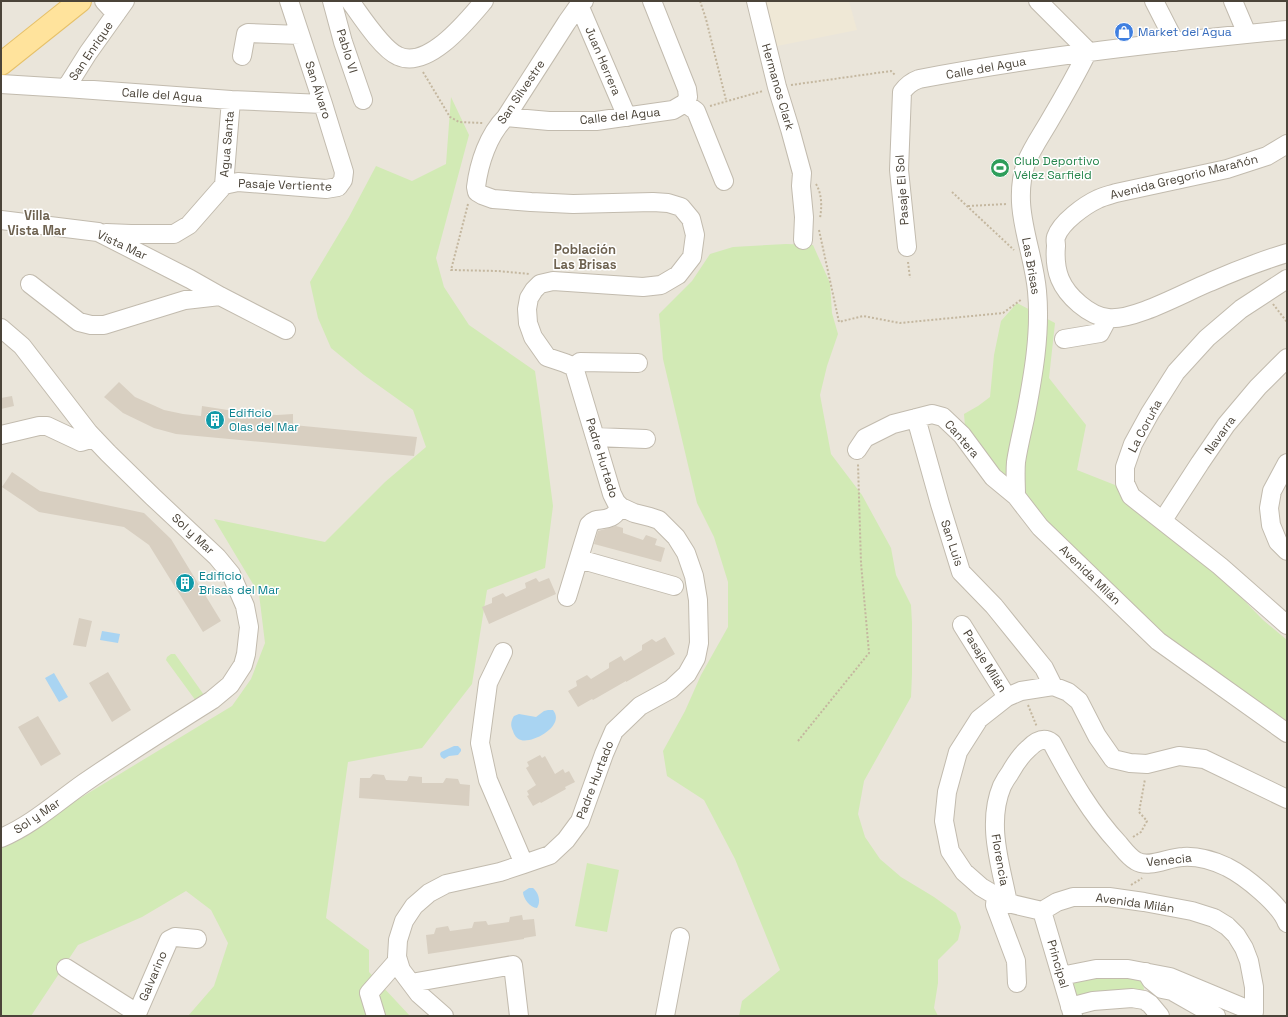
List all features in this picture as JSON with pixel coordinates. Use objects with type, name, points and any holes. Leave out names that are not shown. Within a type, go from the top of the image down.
[{"type":"main road","points":[[1,64],[80,1]]},
{"type":"street","name":"San Álvaro","points":[[289,1],[344,172],[343,180]]},
{"type":"street","name":"Pablo VI","points":[[332,1],[362,100]]},
{"type":"street","points":[[350,1],[386,48],[398,56],[406,59],[431,53],[452,36],[484,1]]},
{"type":"street","points":[[652,1],[687,89],[690,107],[724,181]]},
{"type":"street","name":"Hermanos Clark","points":[[756,1],[777,88],[802,173],[801,186],[804,217],[803,240]]},
{"type":"street","points":[[1038,1],[1088,52]]},
{"type":"street","points":[[1154,1],[1175,42]]},
{"type":"street","points":[[1233,1],[1247,34]]},
{"type":"street","name":"Juan Herrera","points":[[581,3],[627,117]]},
{"type":"street","name":"San Silvestre","points":[[477,192],[476,187],[482,162],[494,132],[581,3]]},
{"type":"street","name":"San Enrique","points":[[66,88],[88,54],[115,5]]},
{"type":"street","name":"Calle del Agua","points":[[906,86],[910,82],[975,69],[1088,52],[1287,30]]},
{"type":"street","points":[[242,56],[246,34],[248,33],[300,35]]},
{"type":"street","name":"Las Brisas","points":[[1016,496],[1016,463],[1029,394],[1036,344],[1037,292],[1034,269],[1020,203],[1021,190],[1026,163],[1037,141],[1076,77],[1088,52]]},
{"type":"street","name":"Calle del Agua","points":[[1,84],[231,100],[323,104]]},
{"type":"street","name":"Pasaje El Sol","points":[[906,86],[902,92],[899,170],[907,247]]},
{"type":"street","name":"Agua Santa","points":[[98,232],[174,234],[189,224],[224,185],[231,100]]},
{"type":"street","name":"Calle del Agua","points":[[502,121],[596,121],[690,107]]},
{"type":"street","name":"Avenida Gregorio Marañón","points":[[1287,144],[1267,156],[1227,169],[1116,193],[1098,199],[1077,212],[1062,227],[1056,237],[1055,255],[1060,280],[1074,298],[1089,312],[1108,318],[1129,316],[1270,258],[1287,253]]},
{"type":"street","name":"Pasaje Vertiente","points":[[224,185],[238,182],[326,188],[338,187],[343,180]]},
{"type":"street","points":[[477,192],[493,198],[531,202],[573,204],[653,202],[668,203],[680,207],[691,219],[695,235],[692,257],[678,275],[661,285],[643,286],[553,281],[540,284],[529,298],[527,309],[528,323],[533,337],[547,357],[574,367],[580,362],[638,363]]},
{"type":"street","name":"Vista Mar","points":[[1,220],[98,232],[286,330]]},
{"type":"street","points":[[185,300],[190,279]]},
{"type":"street","name":"La Coruña","points":[[1287,279],[1242,309],[1207,338],[1176,372],[1150,413],[1133,444],[1125,467],[1125,483],[1131,496],[1164,520],[1182,537],[1220,566],[1287,626]]},
{"type":"street","points":[[30,284],[79,322],[91,325],[104,325],[185,300],[220,296]]},
{"type":"street","points":[[1064,339],[1100,333],[1108,318]]},
{"type":"street","name":"Sol y Mar","points":[[1,328],[22,346],[94,438],[108,453],[217,557],[231,574],[245,606],[249,628],[246,654],[242,666],[230,686],[84,783],[29,823],[1,838]]},
{"type":"street","name":"Navarra","points":[[1164,520],[1226,425],[1258,387],[1287,358]]},
{"type":"street","name":"Padre Hurtado","points":[[444,1016],[419,994],[402,970],[398,960],[398,940],[404,921],[414,906],[429,893],[446,884],[500,872],[550,855],[566,840],[580,820],[604,754],[614,732],[640,706],[671,690],[687,674],[696,658],[699,637],[698,600],[694,576],[686,553],[676,537],[659,520],[634,513],[620,507],[616,502],[612,494],[574,367]]},
{"type":"street","name":"Cantera","points":[[858,450],[865,438],[893,424],[932,414],[943,417],[962,435],[993,477],[1016,496]]},
{"type":"street","name":"San Luis","points":[[916,418],[961,572],[994,606],[1044,668],[1053,686]]},
{"type":"street","points":[[1,435],[39,426],[47,426],[81,442],[94,438]]},
{"type":"street","points":[[595,437],[646,439]]},
{"type":"street","points":[[1287,463],[1272,491],[1269,508],[1271,525],[1278,542],[1287,551]]},
{"type":"street","name":"Avenida Milán","points":[[1016,496],[1040,527],[1158,641],[1287,733]]},
{"type":"street","points":[[567,597],[589,525],[593,520],[610,518],[615,515],[620,507]]},
{"type":"street","points":[[579,559],[674,586]]},
{"type":"street","name":"Pasaje Milán","points":[[962,625],[1014,694]]},
{"type":"street","points":[[503,652],[488,683],[480,743],[488,780],[524,864]]},
{"type":"street","points":[[1042,911],[1002,900],[982,887],[964,872],[950,851],[944,821],[947,792],[958,752],[979,720],[1014,694],[1053,686],[1068,692],[1079,701],[1097,736],[1113,759],[1130,763],[1148,764],[1179,756],[1204,759],[1287,799]]},
{"type":"street","name":"Venecia","points":[[1043,739],[1052,743],[1078,790],[1106,831],[1131,858],[1144,864],[1151,864],[1171,858],[1184,857],[1198,857],[1215,862],[1228,868],[1259,890],[1278,908],[1287,923]]},
{"type":"street","name":"Florencia","points":[[1017,983],[1016,961],[995,905],[1002,900],[994,834],[995,808],[1002,786],[1020,756],[1031,746],[1043,739]]},
{"type":"street","name":"Avenida Milán","points":[[1042,911],[1057,902],[1073,897],[1108,897],[1192,911],[1214,918],[1236,935],[1244,948],[1249,961],[1254,987],[1254,1012],[1170,977],[1146,972]]},
{"type":"street","name":"Principal","points":[[1042,911],[1072,1012]]},
{"type":"street","name":"Galvarino","points":[[136,1014],[169,940],[175,937],[197,939]]},
{"type":"street","points":[[665,1016],[680,937]]},
{"type":"street","points":[[376,1016],[369,993],[398,960]]},
{"type":"street","points":[[411,983],[513,965],[519,1016]]},
{"type":"street","points":[[66,968],[136,1014]]},
{"type":"street","points":[[1061,976],[1096,969],[1128,969],[1146,972],[1151,980],[1162,989],[1172,991],[1216,1016]]},
{"type":"street","points":[[1072,1012],[1093,1001],[1132,998],[1144,1000],[1150,1004],[1160,1016]]},
{"type":"path","points":[[700,1],[706,19],[726,101]]},
{"type":"path","points":[[415,58],[450,118],[459,122],[502,121]]},
{"type":"path","points":[[690,107],[726,101],[777,88],[891,72],[906,86]]},
{"type":"path","points":[[802,173],[814,179],[820,190],[821,212],[819,222]]},
{"type":"path","points":[[477,192],[468,202],[451,270],[498,271],[535,274],[540,284]]},
{"type":"path","points":[[952,192],[1034,269]]},
{"type":"path","points":[[968,206],[1020,203]]},
{"type":"path","points":[[818,228],[839,322],[863,316],[900,323],[1002,313]]},
{"type":"path","points":[[1266,294],[1287,322]]},
{"type":"path","points":[[798,741],[869,653],[861,563],[858,450]]},
{"type":"path","points":[[1014,694],[1043,739]]},
{"type":"path","points":[[1130,838],[1141,832],[1147,820],[1139,812],[1148,764]]},
{"type":"path","points":[[1108,897],[1141,879],[1144,864]]},
{"type":"shaded area","points":[[1,1],[62,1],[1,51]]},
{"type":"shaded area","points":[[93,1],[1287,1],[1287,1016],[1,1016],[1,74]]},
{"type":"shaded area","points":[[763,1],[849,1],[857,30],[772,47]]},
{"type":"green space","points":[[451,97],[469,135],[436,258],[444,287],[469,325],[535,371],[553,506],[545,568],[487,590],[472,684],[422,748],[348,762],[326,918],[369,950],[369,972],[410,1016],[188,1016],[214,986],[228,943],[211,910],[186,891],[142,917],[78,945],[31,1016],[1,1016],[1,846],[232,706],[251,679],[265,643],[259,594],[214,519],[325,542],[385,482],[426,447],[413,410],[364,375],[331,348],[318,318],[310,282],[349,217],[376,166],[412,181],[446,164]]},
{"type":"green space","points":[[786,244],[813,245],[830,283],[832,313],[838,334],[827,366],[820,395],[831,454],[862,495],[891,548],[896,575],[911,605],[911,697],[864,781],[858,814],[865,837],[880,859],[901,877],[934,897],[956,913],[961,927],[958,940],[938,960],[938,983],[934,1008],[938,1016],[739,1016],[742,1001],[780,970],[735,859],[704,800],[667,776],[663,751],[685,711],[701,675],[728,627],[728,582],[714,537],[697,503],[663,359],[659,314],[692,281],[710,254],[733,247]]},
{"type":"green space","points":[[1017,303],[1055,323],[1049,378],[1086,425],[1077,470],[1115,485],[1152,520],[1205,560],[1263,620],[1287,640],[1287,728],[1163,639],[966,439],[964,414],[990,397],[994,355],[1001,321]]},
{"type":"green space","points":[[171,654],[175,654],[204,695],[196,701],[166,660]]},
{"type":"green space","points":[[587,863],[619,870],[607,932],[575,926]]},
{"type":"green space","points":[[1142,975],[1144,990],[1075,998],[1073,980]]},
{"type":"water","points":[[102,631],[120,634],[118,643],[100,640]]},
{"type":"water","points":[[54,673],[68,697],[59,702],[45,678]]},
{"type":"water","points":[[548,710],[553,710],[556,716],[555,722],[551,728],[539,736],[526,741],[516,737],[511,725],[514,716],[519,714],[536,717]]},
{"type":"water","points":[[454,746],[458,746],[461,749],[458,755],[449,756],[444,759],[441,757],[441,752]]},
{"type":"water","points":[[529,888],[533,888],[538,895],[539,903],[537,908],[529,905],[524,897],[523,892]]},
{"type":"building","name":"Edificio Olas del Mar","points":[[119,382],[135,397],[164,410],[183,414],[201,416],[202,406],[247,413],[277,415],[293,414],[293,425],[417,437],[414,456],[176,434],[154,428],[123,413],[104,397]]},
{"type":"building","points":[[12,396],[14,406],[1,409],[1,398]]},
{"type":"building","name":"Edificio Brisas del Mar","points":[[12,472],[40,491],[144,513],[171,539],[221,621],[203,632],[149,545],[124,527],[39,512],[2,487]]},
{"type":"building","points":[[616,526],[623,528],[623,533],[643,540],[646,535],[657,539],[655,545],[665,548],[661,562],[594,544],[598,531]]},
{"type":"building","points":[[536,578],[539,582],[549,578],[556,594],[489,624],[482,607],[492,603],[492,598],[503,593],[506,597],[526,588],[525,583]]},
{"type":"building","points":[[79,618],[92,621],[86,647],[73,645]]},
{"type":"building","points":[[665,637],[675,654],[578,707],[568,691],[577,686],[576,681],[587,675],[591,679],[609,668],[609,663],[621,656],[624,661],[642,650],[642,645],[652,639],[656,642]]},
{"type":"building","points":[[108,672],[131,710],[112,722],[89,683]]},
{"type":"building","points":[[38,716],[61,754],[41,766],[18,727]]},
{"type":"building","points":[[540,755],[542,758],[545,756],[555,774],[563,769],[565,773],[569,771],[575,782],[565,787],[566,789],[533,806],[527,796],[529,795],[527,791],[536,785],[526,768],[529,766],[527,762]]},
{"type":"building","points":[[373,774],[384,775],[386,780],[407,781],[409,776],[422,777],[422,783],[443,783],[446,778],[458,779],[460,784],[470,785],[469,806],[359,798],[360,778],[370,778]]},
{"type":"building","points":[[522,915],[523,920],[534,919],[536,936],[428,954],[426,935],[434,934],[436,928],[448,926],[450,931],[472,928],[474,922],[486,921],[488,925],[509,922],[510,917]]},
{"type":"place","name":"Market del Agua","points":[[1124,32]]},
{"type":"place","name":"Club Deportivo Vélez Sarfield","points":[[1000,168]]},
{"type":"place","name":"Edificio Olas del Mar","points":[[215,420]]},
{"type":"place","name":"Edificio Brisas del Mar","points":[[185,583]]},
{"type":"district","name":"Villa Vista Mar","points":[[37,222]]},
{"type":"district","name":"Población Las Brisas","points":[[585,256]]}]
